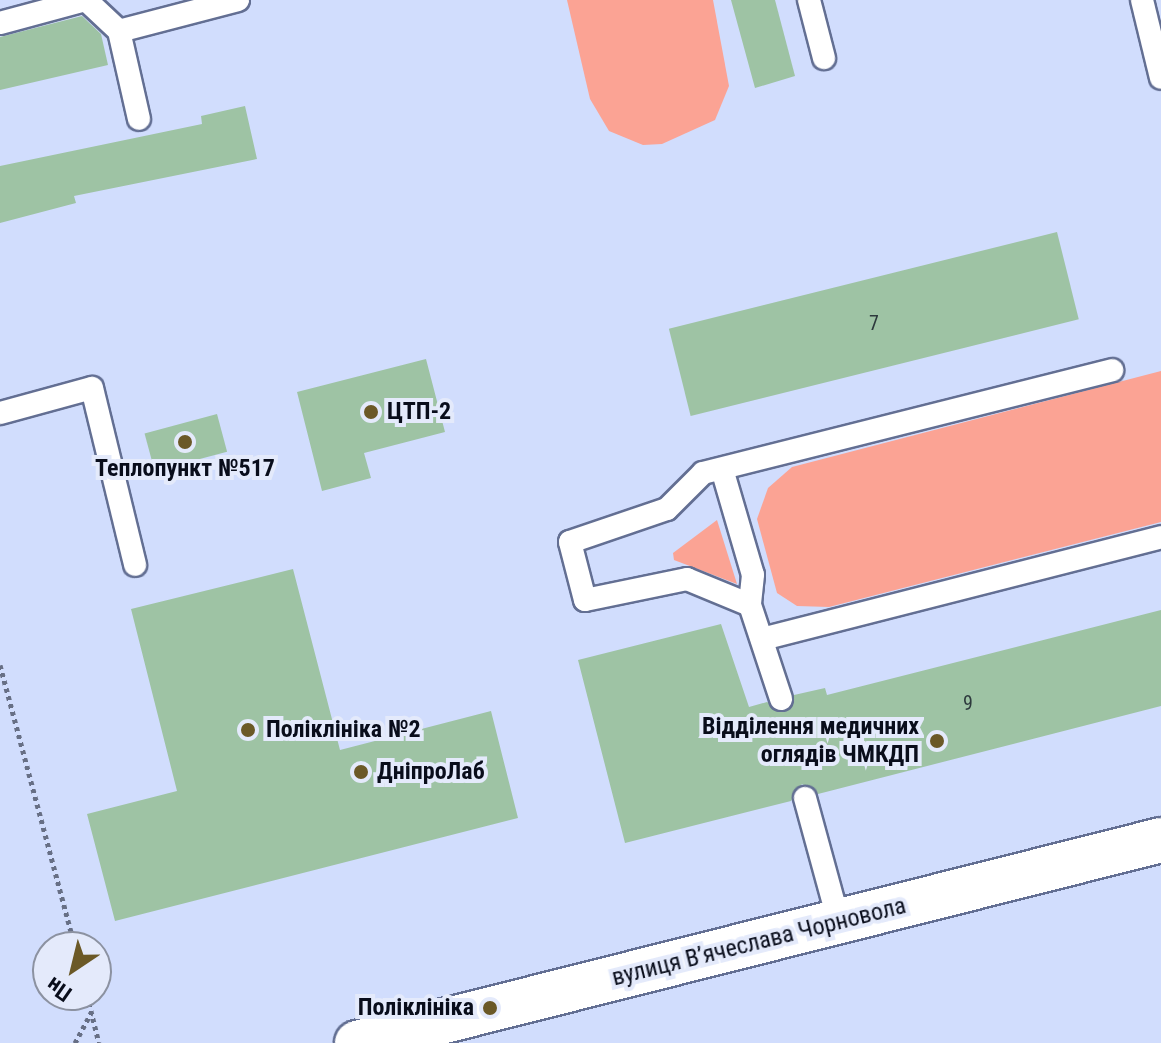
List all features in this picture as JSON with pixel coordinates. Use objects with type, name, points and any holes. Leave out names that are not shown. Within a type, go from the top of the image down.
[{"type":"main road","name":"вулиця Вʼячеслава Чорновола","points":[[357,1043],[1161,840]]},
{"type":"lane","points":[[0,23],[86,0],[119,31],[139,119]]},
{"type":"lane","points":[[119,31],[238,0]]},
{"type":"lane","points":[[809,0],[824,58]]},
{"type":"lane","points":[[1142,0],[1161,78]]},
{"type":"lane","points":[[750,605],[687,579],[585,600],[569,553],[579,535],[667,509],[692,478],[1112,370]]},
{"type":"lane","points":[[0,413],[92,388],[135,565]]},
{"type":"lane","points":[[722,469],[753,575],[750,605],[781,699]]},
{"type":"lane","points":[[762,639],[1161,537]]},
{"type":"lane","points":[[805,798],[839,922]]},
{"type":"path","points":[[0,665],[71,931]]},
{"type":"path","points":[[75,1043],[92,1012]]},
{"type":"path","points":[[92,1012],[99,1043]]},
{"type":"shaded area","points":[[567,0],[713,0],[729,86],[715,120],[662,144],[643,145],[609,131],[590,99]]},
{"type":"shaded area","points":[[1161,371],[1161,522],[829,607],[797,606],[777,593],[757,519],[768,488],[792,467]]},
{"type":"shaded area","points":[[717,520],[737,584],[674,560],[673,553]]},
{"type":"building","points":[[731,0],[775,0],[795,76],[755,88]]},
{"type":"building","points":[[82,16],[101,34],[108,65],[0,90],[0,37]]},
{"type":"building","points":[[245,106],[257,159],[74,196],[76,203],[0,223],[0,166],[202,124],[201,116]]},
{"type":"building","points":[[1057,232],[1079,319],[691,416],[669,329]]},
{"type":"building","name":"ЦТП-2","points":[[426,359],[445,432],[364,453],[371,478],[322,491],[297,392]]},
{"type":"building","name":"Теплопункт №517","points":[[217,414],[227,452],[155,471],[145,433]]},
{"type":"building","name":"Поліклініка №2","points":[[293,569],[340,750],[491,711],[518,818],[115,921],[87,814],[177,791],[131,609]]},
{"type":"building","points":[[1161,610],[1161,706],[818,794],[802,784],[791,801],[625,843],[578,660],[721,624],[749,707],[767,702],[785,712],[794,695],[825,688],[827,695]]},
{"type":"place","name":"ЦТП-2","points":[[371,412]]},
{"type":"place","name":"Теплопункт №517","points":[[185,442]]},
{"type":"place","name":"Поліклініка №2","points":[[248,730]]},
{"type":"place","name":"Відділення медичних оглядів ЧМКДП","points":[[937,741]]},
{"type":"place","name":"ДніпроЛаб","points":[[361,772]]},
{"type":"place","name":"Поліклініка","points":[[490,1008]]}]
